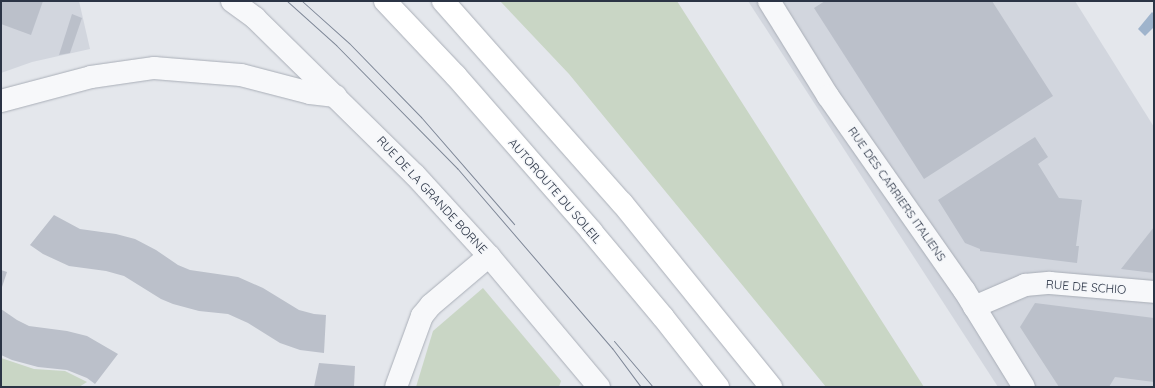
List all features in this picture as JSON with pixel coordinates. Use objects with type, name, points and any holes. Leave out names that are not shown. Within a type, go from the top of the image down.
[{"type":"highway","name":"AUTOROUTE DU SOLEIL","points":[[385,1],[456,76],[591,231],[664,317],[718,387]]},
{"type":"highway","points":[[443,1],[622,203],[771,387]]},
{"type":"street","name":"RUE DE LA GRANDE BORNE","points":[[232,1],[255,18],[415,175],[489,256],[591,383]]},
{"type":"street","name":"RUE DES CARRIERS ITALIENS","points":[[769,1],[828,96],[974,307],[1024,387]]},
{"type":"street","points":[[1,101],[91,77],[154,68],[241,75],[310,93],[336,96]]},
{"type":"street","points":[[396,387],[422,316],[431,305],[489,256]]},
{"type":"street","name":"RUE DE SCHIO","points":[[974,307],[1025,285],[1050,283],[1154,292]]},
{"type":"shaded area","points":[[1,1],[79,1],[90,49],[32,62],[1,73]]},
{"type":"shaded area","points":[[748,1],[1075,1],[1154,127],[1154,387],[998,387]]},
{"type":"green space","points":[[500,1],[677,1],[924,387],[826,387],[569,74]]},
{"type":"green space","points":[[483,288],[561,381],[559,387],[416,387],[433,331]]},
{"type":"green space","points":[[1,358],[34,369],[65,371],[87,382],[79,387],[1,387]]},
{"type":"water","points":[[1152,12],[1154,14],[1154,27],[1145,36],[1138,29]]},
{"type":"building","points":[[1,1],[43,1],[31,35],[1,24]]},
{"type":"building","points":[[825,1],[992,1],[1053,96],[924,179],[814,8]]},
{"type":"building","points":[[72,14],[82,18],[70,53],[59,55]]},
{"type":"building","points":[[1035,137],[1048,157],[1038,164],[1059,198],[1082,200],[1076,246],[1079,246],[1077,263],[980,251],[980,249],[965,243],[938,200]]},
{"type":"building","points":[[54,215],[80,229],[116,234],[135,239],[156,250],[178,265],[190,270],[238,277],[263,288],[299,310],[314,314],[326,315],[324,353],[300,350],[280,343],[248,323],[228,314],[199,311],[173,304],[161,299],[124,276],[106,271],[69,266],[43,254],[30,245]]},
{"type":"building","points":[[1154,227],[1154,273],[1121,269]]},
{"type":"building","points":[[1,270],[7,272],[1,290]]},
{"type":"building","points":[[1035,303],[1154,318],[1154,382],[1115,377],[1109,387],[1059,387],[1020,327]]},
{"type":"building","points":[[1,309],[29,326],[67,331],[87,336],[118,354],[95,384],[87,378],[67,370],[38,367],[12,360],[1,355]]},
{"type":"building","points":[[319,363],[355,366],[354,387],[314,387]]},
{"type":"tram line","points":[[287,1],[336,45],[457,168],[612,348],[641,387]]},
{"type":"tram line","points":[[302,1],[350,44],[421,117],[514,224]]},
{"type":"tram line","points":[[614,341],[653,387]]}]
